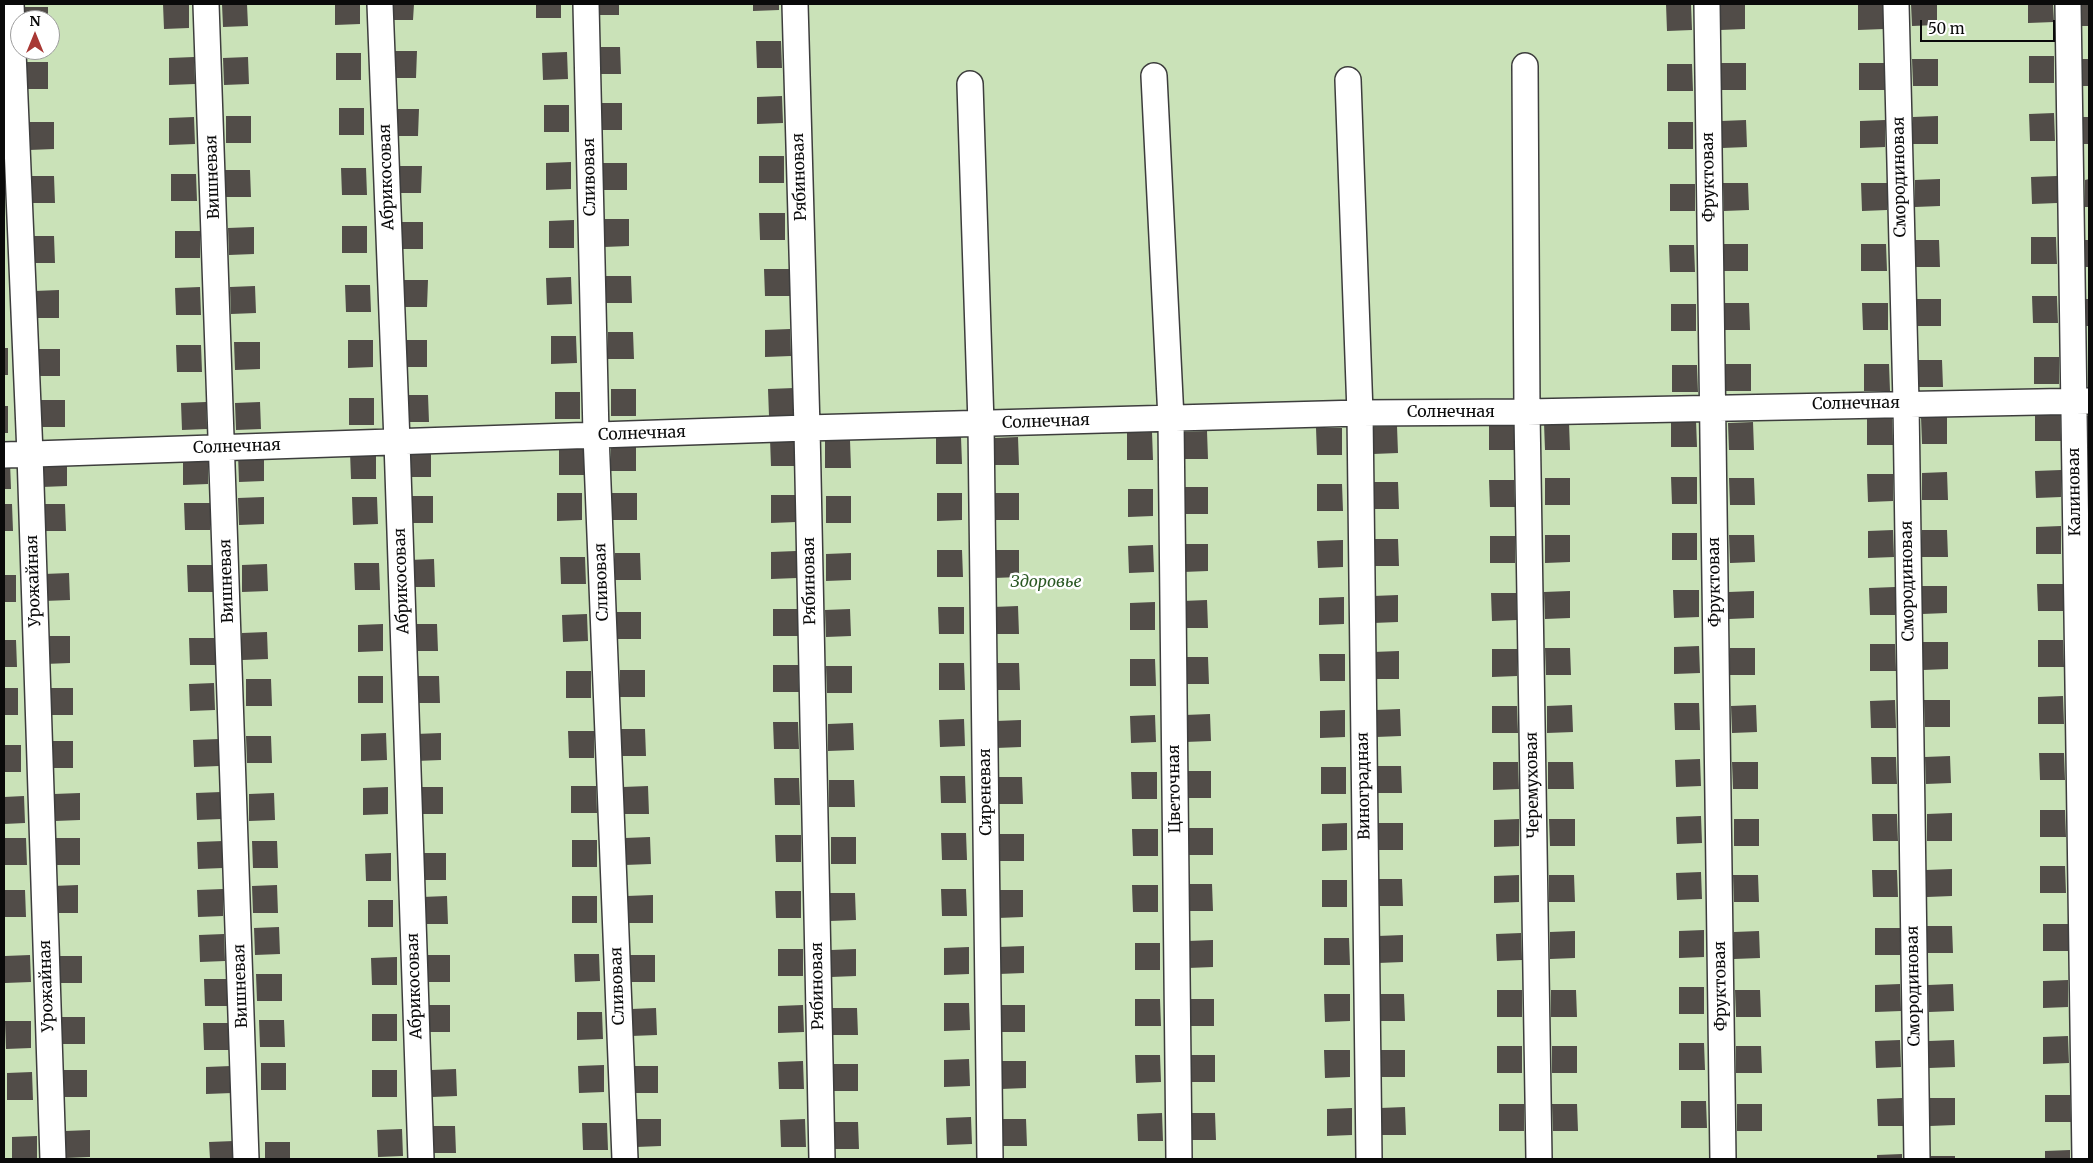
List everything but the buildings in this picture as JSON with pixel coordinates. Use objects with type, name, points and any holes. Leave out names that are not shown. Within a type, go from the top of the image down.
[{"type":"street","name":"Урожайная","points":[[11,4],[30,454],[53,1159]]},
{"type":"street","name":"Вишневая","points":[[206,4],[223,448],[246,1159]]},
{"type":"street","name":"Абрикосовая","points":[[380,4],[398,442],[421,1159]]},
{"type":"street","name":"Сливовая","points":[[586,4],[596,435],[625,1159]]},
{"type":"street","name":"Рябиновая","points":[[795,4],[807,428],[822,1159]]},
{"type":"street","name":"Фруктовая","points":[[1707,4],[1723,1159]]},
{"type":"street","name":"Смородиновая","points":[[1896,4],[1906,403],[1917,1159]]},
{"type":"street","name":"Калиновая","points":[[2068,4],[2081,401],[2085,1159]]},
{"type":"street","name":"Черемуховая","points":[[1525,66],[1527,412],[1539,1159]]},
{"type":"street","name":"Цветочная","points":[[1154,76],[1171,418],[1179,1159]]},
{"type":"street","name":"Виноградная","points":[[1348,80],[1360,413],[1369,1159]]},
{"type":"street","name":"Сиреневая","points":[[970,84],[981,424],[990,1159]]},
{"type":"street","name":"Солнечная","points":[[4,455],[807,428],[1360,413],[1527,412],[2081,401]]},
{"type":"green space","name":"Здоровье","points":[[4,4],[2089,4],[2089,1159],[4,1159]]}]
